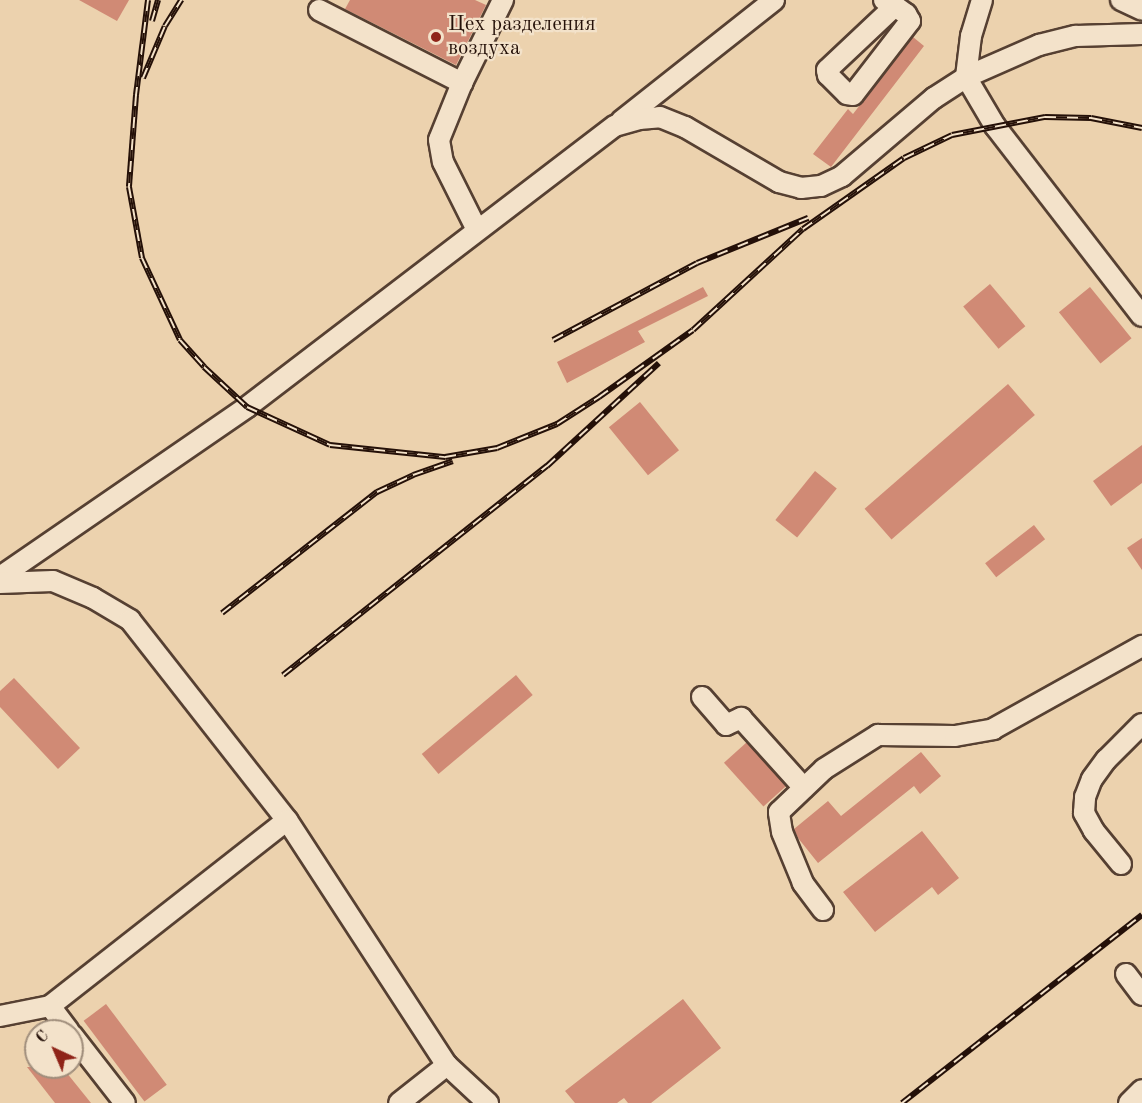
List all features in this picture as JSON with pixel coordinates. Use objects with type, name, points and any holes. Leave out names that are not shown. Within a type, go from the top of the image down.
[{"type":"street","points":[[477,230],[443,162],[440,140],[462,83],[503,0]]},
{"type":"street","points":[[0,577],[247,407],[615,126],[774,0]]},
{"type":"street","points":[[982,0],[971,36],[966,77],[995,126],[1142,316]]},
{"type":"street","points":[[1121,0],[1142,9]]},
{"type":"street","points":[[889,3],[906,14],[910,21],[853,95],[847,94],[828,75],[827,70],[889,3]]},
{"type":"street","points":[[319,10],[462,83]]},
{"type":"street","points":[[615,126],[639,119],[660,117],[685,127],[779,182],[801,188],[821,186],[842,176],[934,98],[966,77],[1039,45],[1076,36],[1142,34]]},
{"type":"street","points":[[0,583],[52,581],[93,598],[130,620],[287,820],[447,1065],[488,1103]]},
{"type":"street","points":[[823,910],[803,883],[782,832],[779,812],[824,769],[878,735],[955,736],[993,729],[1142,646]]},
{"type":"street","points":[[702,697],[726,725],[741,718],[804,788]]},
{"type":"street","points":[[1121,864],[1094,831],[1084,813],[1085,797],[1092,779],[1106,760],[1142,724]]},
{"type":"street","points":[[0,1016],[50,1006],[287,820]]},
{"type":"street","points":[[1126,974],[1142,995]]},
{"type":"street","points":[[50,1006],[60,1019]]},
{"type":"street","points":[[84,1050],[125,1103]]},
{"type":"street","points":[[399,1103],[447,1065]]},
{"type":"street","points":[[1129,1103],[1142,1090]]},
{"type":"building","points":[[79,0],[129,0],[117,21]]},
{"type":"building","name":"Цех разделения воздуха","points":[[350,0],[475,0],[486,5],[456,65],[345,9]]},
{"type":"building","points":[[913,37],[924,46],[831,167],[813,154],[848,109],[853,114]]},
{"type":"building","points":[[990,284],[1025,326],[999,349],[963,306]]},
{"type":"building","points":[[703,287],[708,296],[638,331],[645,342],[567,383],[557,362]]},
{"type":"building","points":[[1090,287],[1132,338],[1100,363],[1059,312]]},
{"type":"building","points":[[1008,384],[1035,415],[892,540],[865,509]]},
{"type":"building","points":[[640,402],[679,450],[648,475],[609,427]]},
{"type":"building","points":[[1142,445],[1142,483],[1111,506],[1093,481]]},
{"type":"building","points":[[815,471],[837,489],[797,538],[775,520]]},
{"type":"building","points":[[1034,525],[1045,539],[996,577],[985,563]]},
{"type":"building","points":[[1142,538],[1142,570],[1127,548]]},
{"type":"building","points":[[516,675],[533,695],[438,774],[422,754]]},
{"type":"building","points":[[14,678],[80,748],[58,769],[0,707],[0,691]]},
{"type":"building","points":[[747,742],[786,786],[763,807],[724,763]]},
{"type":"building","points":[[921,752],[941,776],[920,794],[914,786],[818,863],[798,838],[794,829],[828,801],[841,816]]},
{"type":"building","points":[[922,831],[959,878],[938,895],[932,887],[875,932],[843,892]]},
{"type":"building","points":[[683,999],[721,1048],[651,1103],[628,1103],[624,1098],[617,1103],[575,1103],[565,1091]]},
{"type":"building","points":[[106,1004],[167,1085],[144,1102],[84,1021]]},
{"type":"building","points":[[36,1079],[72,1079],[91,1103],[55,1103]]},
{"type":"railway","points":[[148,0],[136,95],[129,187],[142,258],[180,340],[204,367],[247,407],[330,445],[445,457],[497,448],[557,424],[599,397],[693,330],[803,229],[904,158],[952,135],[1045,117],[1091,118],[1142,128]]},
{"type":"railway","points":[[152,21],[158,0]]},
{"type":"railway","points":[[143,78],[165,26],[181,0]]},
{"type":"railway","points":[[553,340],[697,263],[808,218]]},
{"type":"railway","points":[[283,675],[547,466],[659,363]]},
{"type":"railway","points":[[222,613],[377,492],[413,475],[453,461]]},
{"type":"railway","points":[[902,1103],[1142,915]]},
{"type":"place","name":"Цех разделения воздуха","points":[[436,37]]}]
